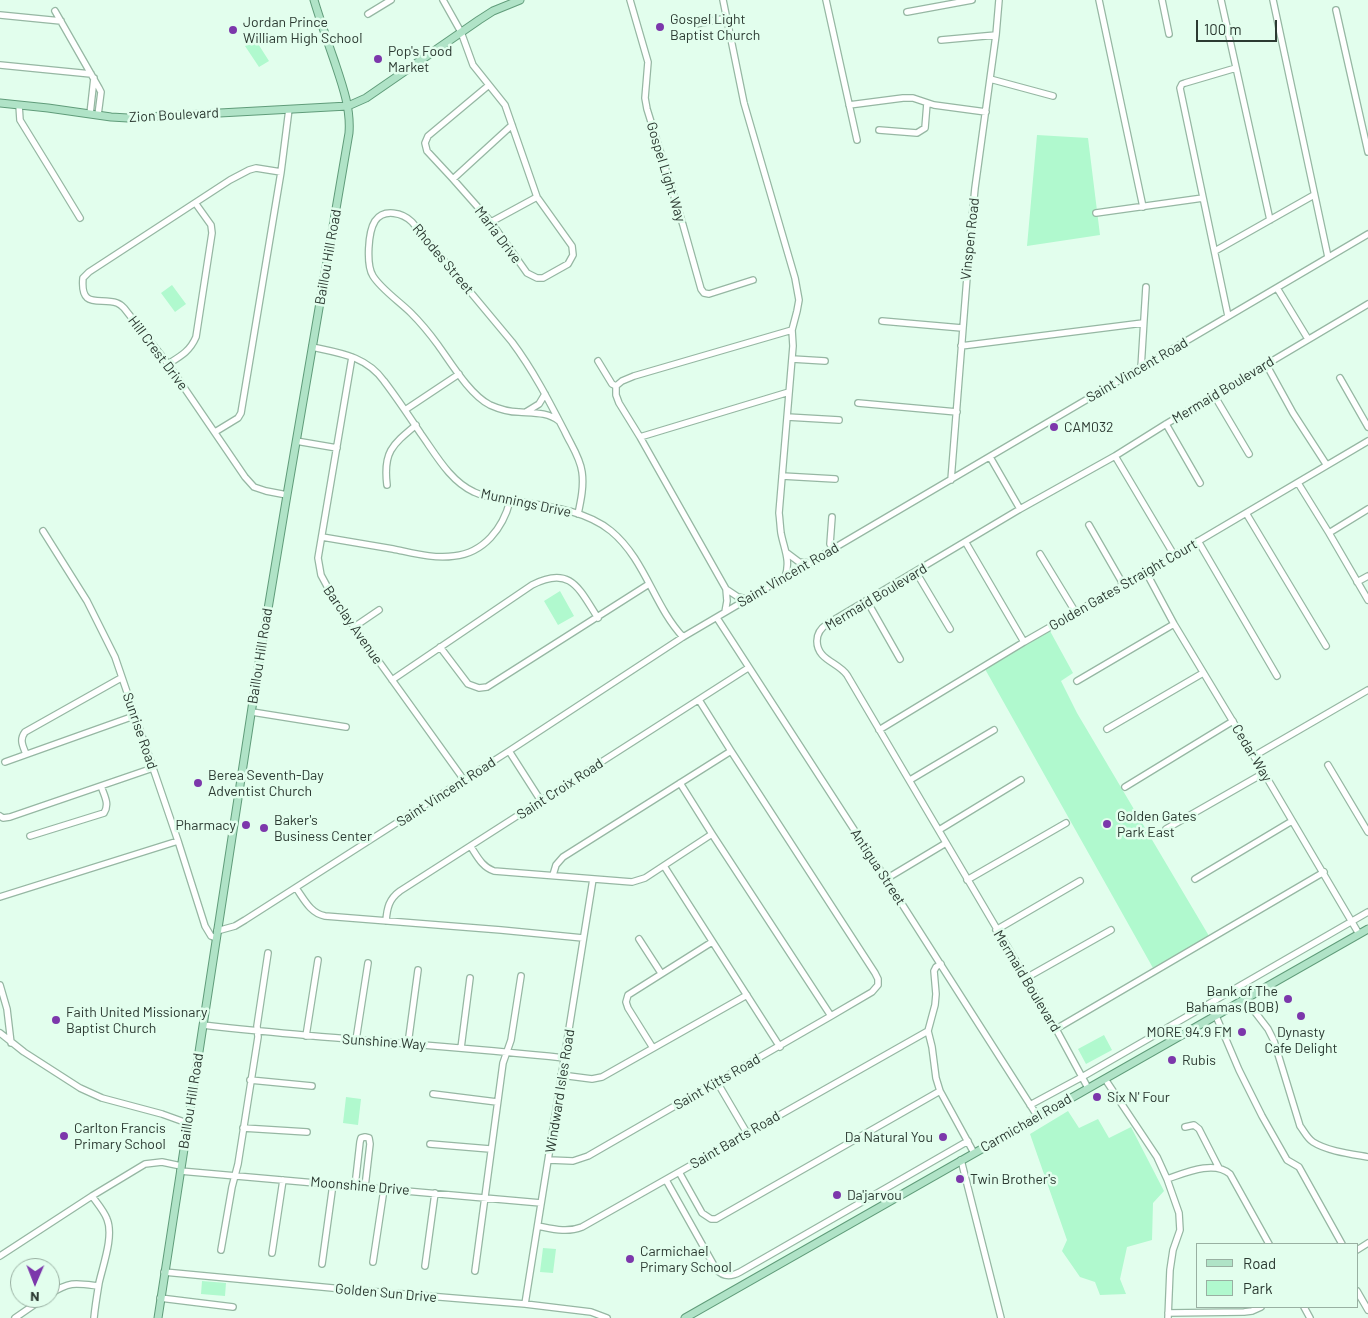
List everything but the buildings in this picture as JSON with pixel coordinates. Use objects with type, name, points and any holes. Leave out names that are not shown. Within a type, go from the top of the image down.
[{"type":"main road","name":"Baillou Hill Road","points":[[158,1318],[252,712],[350,123],[343,86],[314,0]]},
{"type":"main road","points":[[348,106],[366,98],[493,11],[520,0]]},
{"type":"main road","name":"Zion Boulevard","points":[[0,103],[128,118],[348,106]]},
{"type":"main road","name":"Carmichael Road","points":[[685,1318],[1368,929]]},
{"type":"street","points":[[368,14],[391,0]]},
{"type":"street","name":"Maria Drive","points":[[443,0],[461,32],[473,65],[489,85],[505,105],[537,197],[572,246],[574,255],[568,264],[543,278],[537,278],[527,273],[491,222],[427,152],[425,143],[428,136],[489,85]]},
{"type":"street","name":"Gospel Light Way","points":[[630,0],[648,62],[645,98],[648,114],[701,289],[704,293],[709,294],[753,280]]},
{"type":"street","points":[[723,0],[744,103],[798,288],[798,306],[792,330],[792,359],[782,476],[780,523],[781,534],[787,553],[788,564],[785,577]]},
{"type":"street","points":[[826,0],[857,140]]},
{"type":"street","points":[[907,12],[936,3],[972,0]]},
{"type":"street","name":"Vinspen Road","points":[[951,480],[975,188],[996,34],[998,0]]},
{"type":"street","points":[[1099,0],[1143,207]]},
{"type":"street","points":[[1162,0],[1169,34]]},
{"type":"street","points":[[1221,0],[1270,220]]},
{"type":"street","points":[[1273,0],[1328,257]]},
{"type":"street","points":[[1336,10],[1368,152]]},
{"type":"street","points":[[55,11],[101,92],[98,115]]},
{"type":"street","points":[[0,15],[61,22]]},
{"type":"street","points":[[696,24],[727,18]]},
{"type":"street","points":[[941,40],[996,34]]},
{"type":"street","points":[[0,66],[93,76]]},
{"type":"street","points":[[1228,316],[1180,87],[1183,83],[1236,68]]},
{"type":"street","points":[[90,114],[93,76]]},
{"type":"street","points":[[990,79],[1053,96]]},
{"type":"street","points":[[850,105],[913,98],[934,106],[986,112]]},
{"type":"street","points":[[879,130],[917,133],[925,128],[927,103]]},
{"type":"street","points":[[19,105],[20,120],[80,218]]},
{"type":"street","points":[[215,432],[238,418],[241,413],[289,109]]},
{"type":"street","points":[[453,179],[512,125]]},
{"type":"street","name":"Hill Crest Drive","points":[[280,172],[256,168],[248,170],[230,180],[196,204],[89,272],[82,278],[82,286],[84,295],[96,302],[117,304],[124,308],[168,364],[245,477],[254,487],[287,495]]},
{"type":"street","points":[[1214,251],[1314,195]]},
{"type":"street","points":[[491,222],[537,197]]},
{"type":"street","points":[[1096,212],[1203,198]]},
{"type":"street","points":[[168,364],[188,351],[196,337],[212,233],[211,225],[196,204]]},
{"type":"street","name":"Rhodes Street","points":[[559,421],[548,415],[507,411],[487,403],[478,396],[459,374],[413,314],[375,279],[370,271],[368,259],[371,232],[375,221],[380,216],[397,214],[406,217],[415,225],[527,362],[545,394],[559,421],[578,458],[582,471],[582,493],[578,514]]},
{"type":"street","name":"Saint Vincent Road","points":[[217,935],[240,924],[509,752],[683,637],[1368,234]]},
{"type":"street","points":[[1141,368],[1146,287]]},
{"type":"street","points":[[1277,288],[1308,339]]},
{"type":"street","name":"Mermaid Boulevard","points":[[1088,1088],[1056,1029],[847,675],[838,665],[822,656],[819,651],[817,643],[818,634],[824,626],[966,543],[1020,509],[1115,456],[1368,304]]},
{"type":"street","points":[[882,321],[962,328]]},
{"type":"street","points":[[961,346],[1143,323]]},
{"type":"street","points":[[616,386],[634,376],[792,330]]},
{"type":"street","name":"Munnings Drive","points":[[312,347],[352,357],[364,362],[380,375],[455,479],[474,492],[578,514],[602,525],[618,538],[636,560],[664,612],[674,628],[683,637]]},
{"type":"street","name":"Barclay Avenue","points":[[352,357],[318,558],[321,575],[330,593],[464,780]]},
{"type":"street","points":[[792,359],[825,361]]},
{"type":"street","points":[[598,361],[612,384],[616,386]]},
{"type":"street","points":[[1266,364],[1293,413],[1326,464]]},
{"type":"street","points":[[405,410],[459,374]]},
{"type":"street","points":[[1340,378],[1368,427]]},
{"type":"street","points":[[616,386],[616,396],[619,403],[726,589],[727,601],[725,612]]},
{"type":"street","points":[[640,437],[788,392]]},
{"type":"street","points":[[526,412],[539,404],[545,394]]},
{"type":"street","points":[[1214,395],[1249,454]]},
{"type":"street","points":[[858,403],[957,412]]},
{"type":"street","points":[[786,416],[839,420]]},
{"type":"street","points":[[1166,424],[1200,483]]},
{"type":"street","points":[[386,485],[385,469],[388,454],[398,440],[416,425]]},
{"type":"street","name":"Golden Gates Straight Court","points":[[879,730],[1024,642],[1298,483],[1326,464],[1368,440]]},
{"type":"street","points":[[296,441],[337,448]]},
{"type":"street","points":[[1115,456],[1174,555]]},
{"type":"street","points":[[990,457],[1020,509]]},
{"type":"street","points":[[782,476],[835,479]]},
{"type":"street","points":[[1298,483],[1368,600]]},
{"type":"street","points":[[322,537],[430,556],[454,556],[470,552],[491,538],[499,528],[510,501]]},
{"type":"street","points":[[1329,532],[1368,509]]},
{"type":"street","points":[[1246,513],[1326,646]]},
{"type":"street","points":[[832,517],[830,544],[833,549]]},
{"type":"street","points":[[1089,525],[1123,584]]},
{"type":"street","name":"Sunrise Road","points":[[43,531],[87,601],[115,658],[205,926],[211,936],[217,935]]},
{"type":"street","points":[[1198,541],[1277,676]]},
{"type":"street","points":[[966,543],[1024,642]]},
{"type":"street","points":[[787,553],[799,562],[809,563]]},
{"type":"street","points":[[1040,554],[1076,612]]},
{"type":"street","points":[[916,572],[950,629]]},
{"type":"street","name":"Cedar Way","points":[[1146,572],[1174,624],[1324,872],[1359,934]]},
{"type":"street","points":[[1357,582],[1368,576]]},
{"type":"street","points":[[392,680],[532,585],[543,580],[552,578],[564,579],[572,583],[598,618]]},
{"type":"street","points":[[440,647],[468,684],[474,688],[483,688],[493,684],[649,584]]},
{"type":"street","points":[[726,589],[738,597],[747,599]]},
{"type":"street","points":[[867,601],[900,659]]},
{"type":"street","points":[[354,627],[379,610]]},
{"type":"street","name":"Antigua Street","points":[[717,618],[1038,1117]]},
{"type":"street","points":[[1077,681],[1174,624]]},
{"type":"street","name":"Saint Croix Road","points":[[386,921],[388,904],[396,894],[748,668]]},
{"type":"street","points":[[1107,729],[1203,673]]},
{"type":"street","points":[[26,754],[21,743],[22,735],[25,732],[122,678]]},
{"type":"street","points":[[1254,756],[1368,690]]},
{"type":"street","points":[[553,876],[556,865],[563,858],[731,751],[699,700]]},
{"type":"street","points":[[252,712],[346,727]]},
{"type":"street","points":[[5,762],[134,716]]},
{"type":"street","points":[[1125,787],[1233,721]]},
{"type":"street","points":[[910,780],[994,730]]},
{"type":"street","name":"Saint Kitts Road","points":[[549,1160],[573,1161],[588,1156],[780,1047],[874,991],[878,985],[875,973],[731,751]]},
{"type":"street","points":[[509,752],[541,801]]},
{"type":"street","points":[[1328,765],[1368,832]]},
{"type":"street","points":[[0,816],[10,818],[153,768]]},
{"type":"street","points":[[1166,829],[1264,773]]},
{"type":"street","points":[[939,830],[1021,780]]},
{"type":"street","points":[[680,783],[831,1016]]},
{"type":"street","points":[[30,836],[104,813],[107,804],[101,786]]},
{"type":"street","points":[[1195,879],[1292,821]]},
{"type":"street","points":[[967,880],[1066,823]]},
{"type":"street","points":[[471,847],[482,864],[490,870],[635,882],[645,878],[712,834]]},
{"type":"street","points":[[0,897],[178,841]]},
{"type":"street","points":[[886,879],[946,843]]},
{"type":"street","points":[[664,866],[780,1047]]},
{"type":"street","points":[[1056,1029],[1324,872]]},
{"type":"street","name":"Windward Isles Road","points":[[525,1304],[593,879]]},
{"type":"street","points":[[996,930],[1080,881]]},
{"type":"street","points":[[296,888],[311,909],[321,916],[583,938]]},
{"type":"street","points":[[1030,1105],[1368,912]]},
{"type":"street","points":[[1026,978],[1111,930]]},
{"type":"street","points":[[639,939],[661,973]]},
{"type":"street","points":[[653,1048],[628,1008],[626,1000],[630,993],[712,942]]},
{"type":"street","points":[[221,1250],[258,1037],[257,1026],[268,953]]},
{"type":"street","points":[[306,1036],[318,960]]},
{"type":"street","points":[[356,1040],[368,963]]},
{"type":"street","points":[[940,964],[934,971],[936,1002],[928,1031],[936,1078],[940,1091],[974,1153]]},
{"type":"street","points":[[408,1044],[418,970]]},
{"type":"street","points":[[475,1271],[490,1148],[503,1063],[511,1040],[521,976]]},
{"type":"street","points":[[461,1048],[470,978]]},
{"type":"street","points":[[0,985],[7,1009],[11,1043]]},
{"type":"street","points":[[562,1075],[598,1079],[747,995]]},
{"type":"street","points":[[1245,999],[1268,1029],[1274,1041],[1300,1126],[1306,1135],[1322,1147],[1368,1157]]},
{"type":"street","points":[[1216,1016],[1239,1070],[1262,1116],[1287,1160],[1299,1167],[1341,1243]]},
{"type":"street","name":"Sunshine Way","points":[[203,1025],[306,1036],[564,1058]]},
{"type":"street","name":"Saint Barts Road","points":[[538,1226],[564,1230],[576,1229],[928,1031]]},
{"type":"street","points":[[0,1033],[11,1043],[92,1094],[188,1123]]},
{"type":"street","points":[[1106,1079],[1157,1157],[1179,1213],[1180,1230],[1173,1250],[1170,1270],[1168,1315],[1244,1312],[1259,1308]]},
{"type":"street","points":[[250,1080],[312,1086]]},
{"type":"street","points":[[717,1082],[747,1133]]},
{"type":"street","points":[[679,1172],[702,1213],[711,1219],[716,1219],[940,1091]]},
{"type":"street","points":[[433,1094],[497,1102]]},
{"type":"street","points":[[1186,1127],[1194,1125],[1199,1129],[1219,1168]]},
{"type":"street","points":[[243,1128],[307,1132]]},
{"type":"street","points":[[355,1186],[360,1142],[361,1138],[365,1137],[369,1138],[370,1144],[365,1187]]},
{"type":"street","points":[[666,1180],[717,1271],[730,1276],[968,1141]]},
{"type":"street","points":[[430,1144],[490,1148]]},
{"type":"street","points":[[961,1160],[1001,1318]]},
{"type":"street","name":"Moonshine Drive","points":[[0,1256],[145,1164],[162,1162],[180,1168],[235,1176],[541,1203]]},
{"type":"street","points":[[1167,1179],[1193,1170],[1219,1168],[1224,1170],[1230,1174],[1268,1243]]},
{"type":"street","points":[[272,1253],[284,1180]]},
{"type":"street","points":[[322,1264],[333,1184]]},
{"type":"street","points":[[373,1262],[384,1189]]},
{"type":"street","points":[[425,1266],[435,1193]]},
{"type":"street","points":[[92,1196],[106,1216],[109,1230],[94,1318]]},
{"type":"street","name":"Golden Sun Drive","points":[[164,1272],[525,1304],[591,1312],[607,1318]]},
{"type":"street","points":[[740,1272],[746,1284]]},
{"type":"street","points":[[60,1288],[67,1284],[98,1286]]},
{"type":"street","points":[[1358,1293],[1368,1310]]},
{"type":"street","points":[[160,1298],[233,1307]]},
{"type":"street","points":[[14,1318],[29,1308]]},
{"type":"green space","points":[[255,39],[269,61],[259,67],[245,46]]},
{"type":"green space","points":[[1037,135],[1088,138],[1100,235],[1027,246]]},
{"type":"green space","points":[[172,285],[186,304],[175,312],[161,293]]},
{"type":"green space","points":[[560,591],[574,616],[558,625],[544,601]]},
{"type":"green space","name":"Golden Gates Park East","points":[[1050,631],[1073,673],[1061,681],[1077,713],[1209,936],[1153,968],[985,669]]},
{"type":"green space","points":[[1104,1035],[1112,1050],[1086,1064],[1078,1049]]},
{"type":"green space","points":[[346,1097],[361,1099],[358,1125],[343,1123]]},
{"type":"green space","points":[[1068,1111],[1079,1128],[1098,1119],[1109,1138],[1131,1127],[1164,1191],[1153,1203],[1152,1240],[1127,1247],[1120,1279],[1126,1294],[1100,1295],[1095,1282],[1080,1277],[1062,1251],[1067,1240],[1030,1134]]},
{"type":"green space","points":[[543,1248],[556,1249],[553,1273],[540,1272]]},
{"type":"green space","points":[[202,1281],[226,1283],[225,1296],[201,1294]]},
{"type":"place","name":"Gospel Light Baptist Church","points":[[660,27]]},
{"type":"place","name":"Jordan Prince William High School","points":[[233,30]]},
{"type":"place","name":"Pop's Food Market","points":[[378,59]]},
{"type":"place","name":"CAM032","points":[[1054,427]]},
{"type":"place","name":"Berea Seventh-Day Adventist Church","points":[[198,783]]},
{"type":"place","name":"Golden Gates Park East","points":[[1107,824]]},
{"type":"place","name":"Pharmacy","points":[[246,825]]},
{"type":"place","name":"Baker's Business Center","points":[[264,828]]},
{"type":"place","name":"Bank of The Bahamas (BOB)","points":[[1288,999]]},
{"type":"place","name":"Dynasty Cafe Delight","points":[[1301,1016]]},
{"type":"place","name":"Faith United Missionary Baptist Church","points":[[56,1020]]},
{"type":"place","name":"MORE 94.9 FM","points":[[1242,1032]]},
{"type":"place","name":"Rubis","points":[[1172,1060]]},
{"type":"place","name":"Six N' Four","points":[[1097,1097]]},
{"type":"place","name":"Carlton Francis Primary School","points":[[64,1136]]},
{"type":"place","name":"Da Natural You","points":[[943,1137]]},
{"type":"place","name":"Twin Brother's","points":[[960,1179]]},
{"type":"place","name":"Da'jarvou","points":[[837,1195]]},
{"type":"place","name":"Carmichael Primary School","points":[[630,1259]]}]
